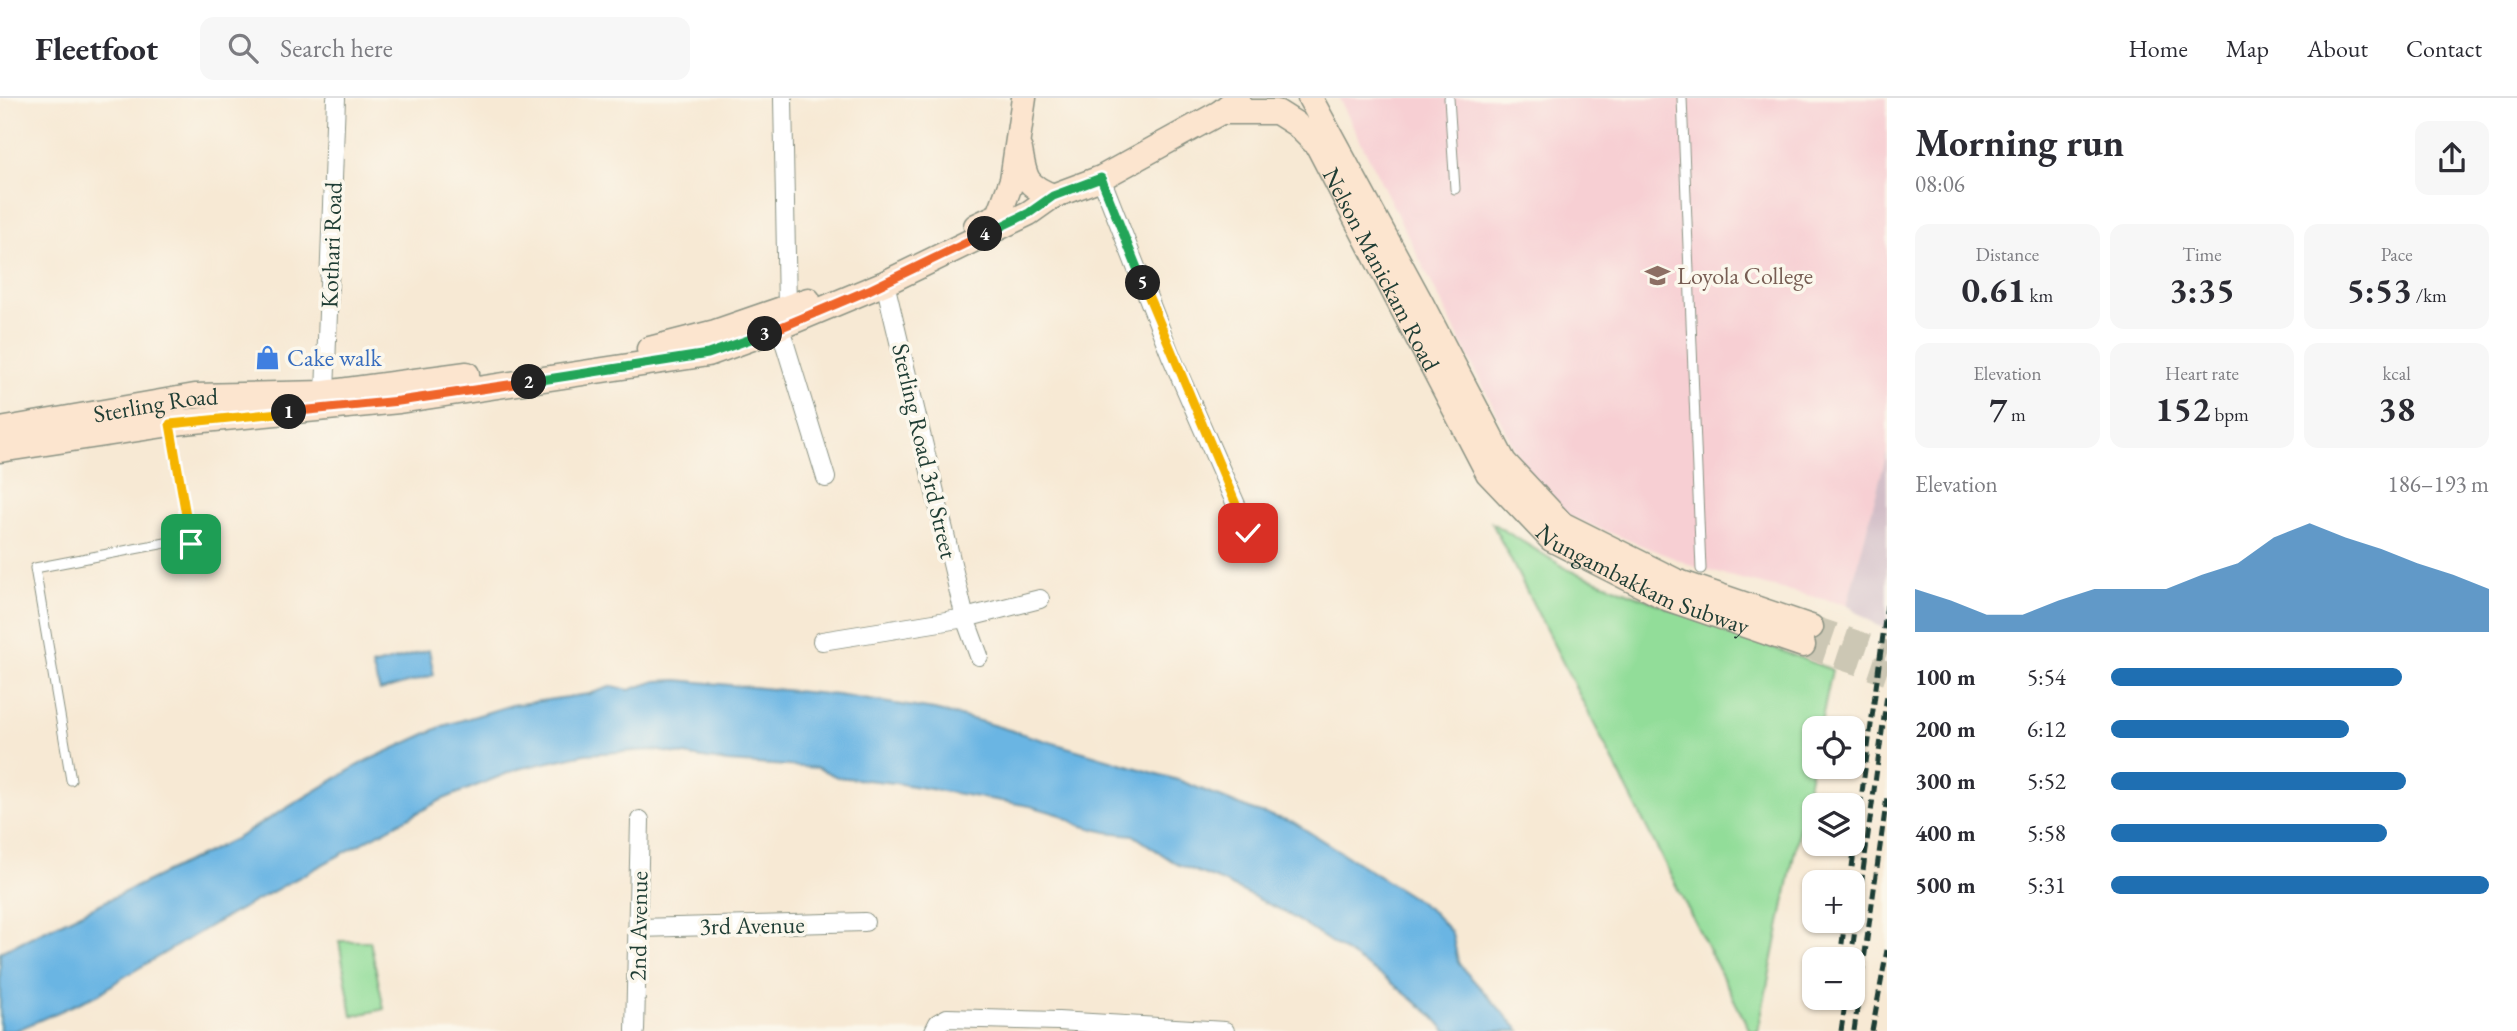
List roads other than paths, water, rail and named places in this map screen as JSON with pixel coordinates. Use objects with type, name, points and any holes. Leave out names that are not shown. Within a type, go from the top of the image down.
[{"type":"main road","points":[[1024,98],[1018,139],[1024,177],[1035,189],[1053,196]]},
{"type":"main road","name":"Nelson Manickam Road","points":[[1310,98],[1504,462],[1508,481]]},
{"type":"main road","name":"Sterling Road","points":[[0,430],[195,396],[325,393],[646,350],[784,317],[885,283],[1029,213],[1053,196],[1101,178],[1229,105]]},
{"type":"main road","name":"Nelson Manickam Road","points":[[1229,105],[1276,112],[1296,124],[1318,146],[1488,473],[1508,481]]},
{"type":"main road","name":"Sterling Road","points":[[0,450],[170,424],[399,401],[708,354],[999,215],[1012,180],[1018,139]]},
{"type":"main road","name":"Nungambakkam Subway","points":[[1508,481],[1562,524],[1676,581],[1807,636]]},
{"type":"street","name":"Kothari Road","points":[[325,393],[336,98]]},
{"type":"street","points":[[783,98],[784,317],[826,478]]},
{"type":"street","points":[[1101,178],[1171,356],[1248,533]]},
{"type":"street","name":"Sterling Road 3rd Street","points":[[885,283],[965,618],[979,656]]},
{"type":"street","points":[[822,641],[965,618],[1040,599]]},
{"type":"street","name":"2nd Avenue","points":[[635,1031],[640,820]]},
{"type":"street","name":"3rd Avenue","points":[[638,928],[865,922]]},
{"type":"street","points":[[934,1031],[938,1024],[947,1018],[1058,1021],[1221,1031]]},
{"type":"lane","points":[[1449,98],[1455,189]]},
{"type":"lane","points":[[1682,98],[1701,569]]},
{"type":"lane","points":[[71,780],[35,568],[176,541],[191,544],[170,424]]},
{"type":"water","points":[[429,650],[434,675],[380,691],[372,666]]},
{"type":"water","points":[[677,680],[837,695],[934,710],[1181,781],[1254,811],[1293,822],[1434,913],[1452,933],[1458,961],[1463,969],[1520,1031],[1446,1031],[1432,1015],[1388,980],[1285,912],[1221,881],[1177,864],[1133,835],[1079,825],[1061,815],[1030,806],[895,783],[837,777],[818,768],[727,762],[653,750],[585,754],[518,769],[441,800],[215,923],[99,994],[15,1031],[0,1031],[0,952],[235,839],[362,763],[443,726],[512,705],[589,694],[613,686],[629,690],[656,681]]},
{"type":"tunnel","points":[[1811,627],[1887,653]]},
{"type":"tunnel","points":[[1803,645],[1887,673]]},
{"type":"railway","points":[[1852,870],[1887,605]]},
{"type":"railway","points":[[1853,947],[1887,695]]},
{"type":"railway","points":[[1854,1031],[1887,797]]},
{"type":"railway","points":[[1842,947],[1843,933]]},
{"type":"railway","points":[[1872,1031],[1887,950]]},
{"type":"railway","points":[[1841,1031],[1844,1010]]},
{"type":"place","name":"Loyola College","points":[[1657,275]]},
{"type":"place","name":"Cake walk","points":[[267,357]]}]
